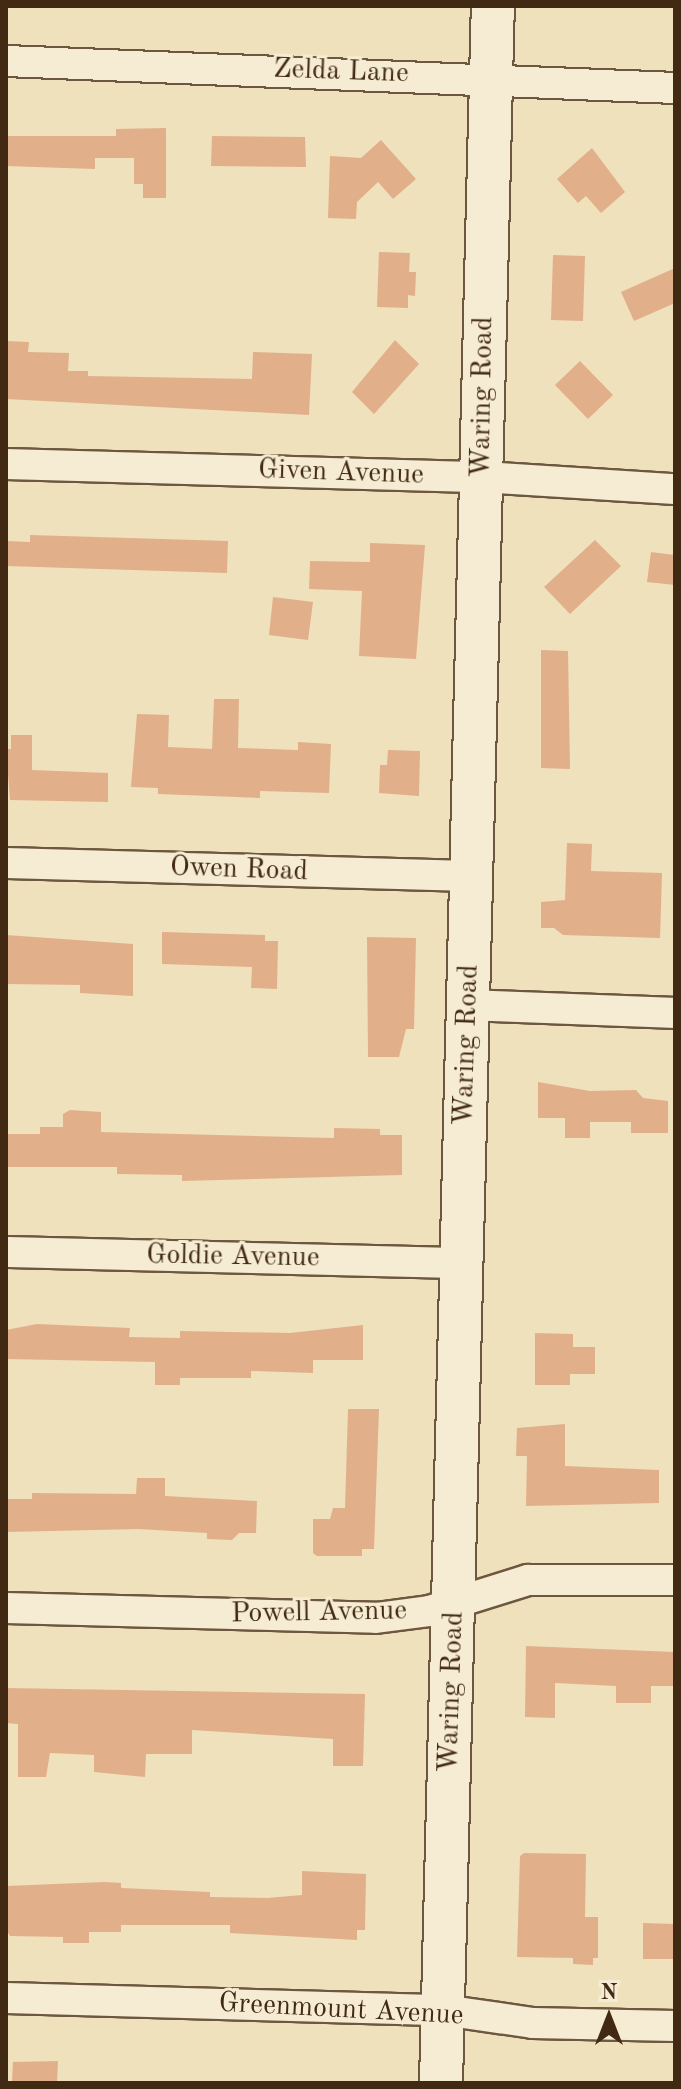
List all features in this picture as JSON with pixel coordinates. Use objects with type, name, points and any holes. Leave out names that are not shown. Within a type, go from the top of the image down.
[{"type":"street","name":"Waring Road","points":[[441,2083],[493,6]]},
{"type":"street","name":"Zelda Lane","points":[[6,61],[491,77],[675,88]]},
{"type":"street","name":"Given Avenue","points":[[6,464],[482,477],[675,489]]},
{"type":"street","name":"Owen Road","points":[[6,863],[472,876]]},
{"type":"street","points":[[468,1005],[675,1013]]},
{"type":"street","name":"Goldie Avenue","points":[[6,1252],[461,1263]]},
{"type":"street","name":"Powell Avenue","points":[[6,1608],[376,1618],[455,1602],[528,1580],[675,1580]]},
{"type":"street","name":"Greenmount Avenue","points":[[6,1998],[443,2010],[533,2023],[675,2026]]},
{"type":"building","points":[[166,128],[166,198],[143,198],[143,184],[134,184],[134,158],[95,158],[95,169],[6,166],[6,136],[116,136],[116,129]]},
{"type":"building","points":[[212,136],[305,137],[306,167],[211,166]]},
{"type":"building","points":[[381,140],[416,179],[393,199],[378,182],[357,202],[356,219],[328,218],[330,156],[361,158]]},
{"type":"building","points":[[592,148],[625,192],[601,213],[586,196],[578,203],[557,179]]},
{"type":"building","points":[[379,252],[410,253],[409,272],[416,272],[415,296],[408,295],[408,308],[377,307]]},
{"type":"building","points":[[553,255],[585,256],[583,321],[551,320]]},
{"type":"building","points":[[675,268],[675,303],[634,321],[621,292]]},
{"type":"building","points":[[395,340],[419,364],[374,414],[352,392]]},
{"type":"building","points":[[6,341],[29,342],[28,352],[69,353],[68,371],[88,371],[88,376],[252,379],[253,352],[312,354],[309,415],[6,399]]},
{"type":"building","points":[[580,361],[613,395],[588,419],[555,385]]},
{"type":"building","points":[[30,535],[228,541],[227,573],[6,566],[6,541],[30,542]]},
{"type":"building","points":[[595,540],[621,566],[570,614],[544,587]]},
{"type":"building","points":[[370,543],[425,545],[416,659],[359,656],[362,591],[309,589],[310,561],[370,562]]},
{"type":"building","points":[[651,552],[675,555],[675,585],[647,582]]},
{"type":"building","points":[[273,597],[313,602],[308,640],[269,635]]},
{"type":"building","points":[[541,650],[568,651],[570,769],[541,768]]},
{"type":"building","points":[[214,699],[239,699],[238,748],[298,750],[298,742],[331,744],[329,793],[260,791],[260,798],[158,794],[158,788],[131,787],[137,714],[169,715],[168,747],[212,749]]},
{"type":"building","points":[[11,735],[32,735],[32,770],[108,773],[108,802],[10,800],[6,749],[11,749]]},
{"type":"building","points":[[388,750],[420,751],[419,796],[379,793],[380,765],[387,765]]},
{"type":"building","points":[[567,843],[592,844],[591,871],[662,873],[660,938],[563,935],[554,928],[541,928],[541,902],[565,900]]},
{"type":"building","points":[[162,932],[265,935],[265,941],[278,941],[277,989],[251,988],[252,967],[162,964]]},
{"type":"building","points":[[6,935],[133,944],[133,996],[80,993],[80,985],[6,984]]},
{"type":"building","points":[[367,937],[416,938],[414,1029],[406,1029],[399,1057],[368,1057]]},
{"type":"building","points":[[538,1082],[590,1091],[636,1090],[643,1098],[668,1101],[668,1133],[631,1133],[631,1122],[590,1122],[590,1138],[565,1138],[565,1118],[538,1118]]},
{"type":"building","points":[[70,1110],[101,1112],[101,1132],[334,1138],[334,1128],[380,1129],[380,1135],[402,1135],[402,1175],[182,1181],[182,1175],[117,1174],[117,1167],[6,1167],[6,1134],[40,1134],[40,1127],[63,1127],[63,1114]]},
{"type":"building","points":[[37,1324],[130,1328],[129,1337],[180,1338],[180,1331],[290,1333],[363,1325],[363,1360],[313,1360],[313,1373],[251,1371],[251,1378],[180,1378],[180,1385],[155,1385],[155,1362],[6,1359],[6,1330]]},
{"type":"building","points":[[535,1333],[573,1334],[573,1347],[595,1347],[595,1374],[570,1374],[570,1385],[535,1385]]},
{"type":"building","points":[[348,1409],[379,1409],[374,1549],[362,1549],[362,1556],[317,1556],[313,1553],[313,1519],[330,1519],[333,1508],[345,1508]]},
{"type":"building","points":[[565,1424],[565,1466],[659,1470],[659,1503],[526,1506],[527,1456],[516,1456],[517,1428]]},
{"type":"building","points":[[137,1478],[165,1478],[165,1496],[257,1501],[256,1533],[239,1533],[232,1540],[207,1539],[207,1533],[138,1529],[6,1532],[6,1499],[32,1499],[32,1493],[136,1494]]},
{"type":"building","points":[[526,1646],[675,1652],[675,1686],[651,1686],[651,1703],[616,1703],[616,1686],[555,1683],[555,1718],[525,1717]]},
{"type":"building","points":[[6,1688],[365,1694],[363,1766],[333,1766],[333,1739],[192,1730],[192,1754],[146,1754],[145,1777],[94,1772],[94,1755],[50,1753],[46,1777],[18,1777],[18,1724],[6,1723]]},
{"type":"building","points":[[524,1853],[586,1854],[585,1917],[598,1917],[598,1958],[593,1958],[593,1965],[573,1964],[573,1958],[517,1957],[520,1856]]},
{"type":"building","points":[[302,1871],[366,1874],[365,1930],[357,1930],[357,1940],[230,1933],[230,1925],[121,1925],[121,1932],[89,1932],[89,1943],[63,1943],[63,1937],[10,1936],[6,1929],[6,1886],[104,1882],[121,1883],[121,1888],[210,1892],[210,1897],[267,1898],[302,1895]]},
{"type":"building","points":[[643,1923],[675,1924],[675,1959],[643,1959]]},
{"type":"building","points":[[58,2061],[57,2083],[12,2083],[13,2062]]}]
